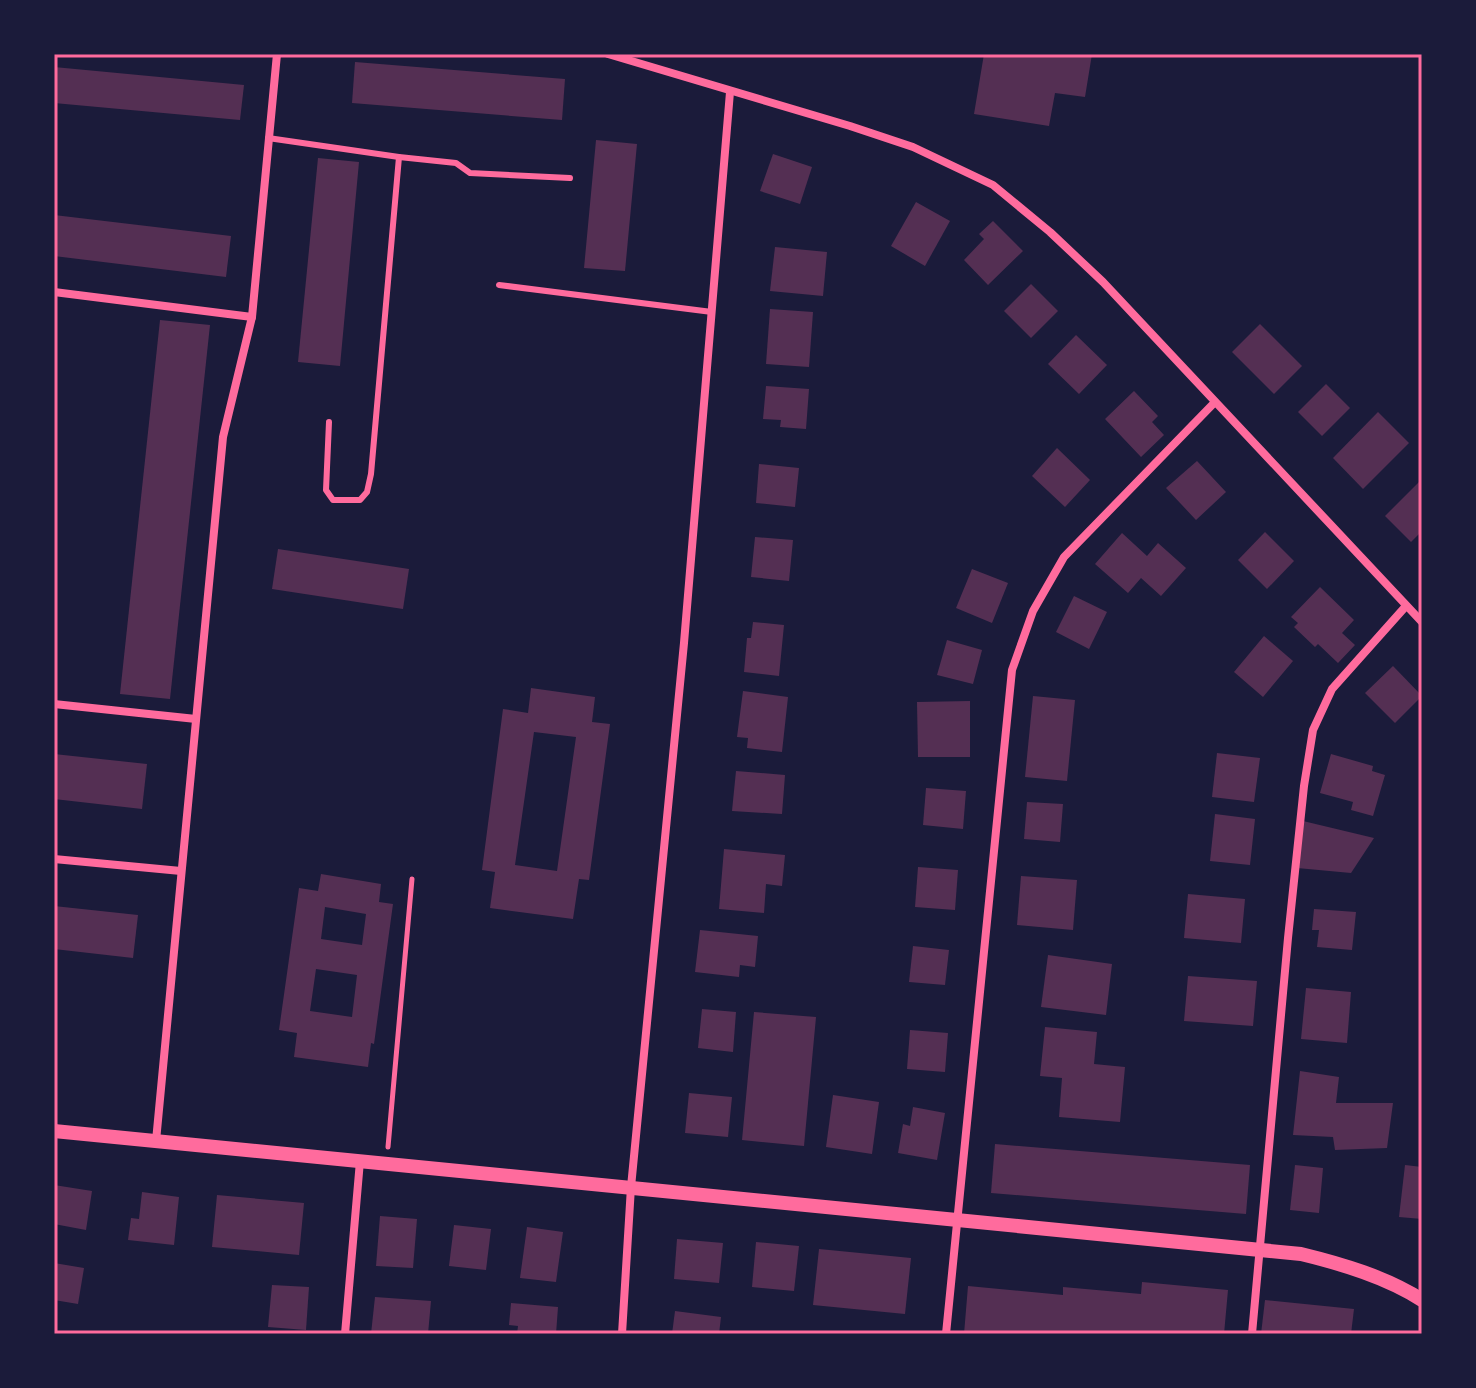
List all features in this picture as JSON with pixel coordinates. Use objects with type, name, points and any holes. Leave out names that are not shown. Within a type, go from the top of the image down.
[{"type":"street","points":[[156,1141],[223,437],[252,317],[277,54]]},
{"type":"street","points":[[608,54],[913,147],[993,185],[1050,232],[1103,282],[1422,622]]},
{"type":"street","points":[[622,1334],[631,1187],[683,658],[730,92]]},
{"type":"street","points":[[54,292],[252,317]]},
{"type":"street","points":[[946,1334],[1012,670],[1033,611],[1064,557],[1215,402]]},
{"type":"street","points":[[1252,1334],[1288,938],[1313,730],[1332,689],[1406,606]]},
{"type":"street","points":[[54,704],[196,719]]},
{"type":"street","points":[[54,859],[181,871]]},
{"type":"street","points":[[54,1131],[1261,1249],[1333,1261],[1422,1300]]},
{"type":"street","points":[[345,1334],[360,1161]]},
{"type":"lane","points":[[268,138],[456,163],[470,173],[570,178]]},
{"type":"lane","points":[[329,422],[326,490],[333,500],[360,500],[367,492],[371,474],[399,157]]},
{"type":"lane","points":[[499,285],[712,312]]},
{"type":"path","points":[[386,1164],[412,879]]},
{"type":"building","points":[[984,54],[1092,54],[1085,97],[1055,93],[1049,126],[974,114]]},
{"type":"building","points":[[355,62],[565,79],[562,120],[352,103]]},
{"type":"building","points":[[54,67],[244,85],[240,120],[54,103]]},
{"type":"building","points":[[596,140],[637,144],[625,271],[584,268]]},
{"type":"building","points":[[773,154],[812,167],[800,204],[760,191]]},
{"type":"building","points":[[318,158],[359,162],[340,366],[298,362]]},
{"type":"building","points":[[916,202],[950,221],[925,266],[891,246]]},
{"type":"building","points":[[54,215],[231,236],[226,277],[54,256]]},
{"type":"building","points":[[993,221],[1023,251],[988,285],[964,260],[984,239],[979,234]]},
{"type":"building","points":[[775,247],[827,252],[823,296],[770,291]]},
{"type":"building","points":[[1031,284],[1058,311],[1031,338],[1004,311]]},
{"type":"building","points":[[770,309],[813,312],[809,367],[766,364]]},
{"type":"building","points":[[160,320],[210,325],[170,699],[120,694]]},
{"type":"building","points":[[1260,324],[1302,366],[1274,394],[1232,352]]},
{"type":"building","points":[[1076,335],[1107,365],[1079,394],[1048,364]]},
{"type":"building","points":[[1326,384],[1350,408],[1322,436],[1298,412]]},
{"type":"building","points":[[766,386],[809,389],[806,429],[780,427],[781,420],[763,419]]},
{"type":"building","points":[[1134,391],[1158,416],[1152,422],[1164,435],[1141,457],[1105,419]]},
{"type":"building","points":[[1378,412],[1409,443],[1363,489],[1333,458]]},
{"type":"building","points":[[1057,448],[1090,480],[1065,507],[1032,476]]},
{"type":"building","points":[[1197,461],[1226,492],[1196,520],[1166,488]]},
{"type":"building","points":[[759,464],[799,468],[795,507],[756,503]]},
{"type":"building","points":[[1422,479],[1422,531],[1411,542],[1385,516]]},
{"type":"building","points":[[1265,532],[1294,561],[1267,589],[1238,560]]},
{"type":"building","points":[[1122,533],[1147,556],[1158,543],[1186,568],[1161,596],[1141,578],[1128,593],[1095,564]]},
{"type":"building","points":[[755,537],[793,540],[789,581],[751,577]]},
{"type":"building","points":[[278,549],[409,569],[403,609],[272,589]]},
{"type":"building","points":[[972,569],[1008,583],[992,623],[956,608]]},
{"type":"building","points":[[1320,587],[1354,620],[1342,633],[1355,645],[1338,663],[1294,627],[1298,623],[1291,617]]},
{"type":"building","points":[[1074,596],[1107,612],[1089,649],[1056,632]]},
{"type":"building","points":[[753,622],[784,625],[779,676],[744,672],[747,638],[751,638]]},
{"type":"building","points":[[1264,636],[1293,661],[1263,697],[1234,672]]},
{"type":"building","points":[[947,640],[982,650],[973,684],[937,675]]},
{"type":"building","points":[[1393,666],[1422,696],[1395,723],[1365,693]]},
{"type":"building","points":[[531,688],[595,697],[592,722],[610,724],[589,880],[579,879],[573,919],[490,908],[495,872],[482,870],[503,709],[528,713]],"holes":[[[534,732],[576,737],[557,871],[515,865]]]},
{"type":"building","points":[[743,691],[788,697],[782,752],[747,748],[748,738],[737,737]]},
{"type":"building","points":[[1033,696],[1075,700],[1067,781],[1025,777]]},
{"type":"building","points":[[970,701],[970,757],[918,757],[917,702]]},
{"type":"building","points":[[1217,753],[1260,758],[1254,802],[1212,797]]},
{"type":"building","points":[[54,754],[147,764],[142,809],[54,799]]},
{"type":"building","points":[[1331,754],[1373,766],[1372,771],[1385,775],[1373,816],[1351,810],[1353,802],[1320,793]]},
{"type":"building","points":[[736,771],[785,775],[782,814],[732,811]]},
{"type":"building","points":[[926,788],[966,791],[963,829],[923,825]]},
{"type":"building","points":[[1027,802],[1063,804],[1060,842],[1024,839]]},
{"type":"building","points":[[1215,814],[1255,819],[1250,865],[1210,861]]},
{"type":"building","points":[[1303,821],[1374,838],[1351,873],[1297,868]]},
{"type":"building","points":[[724,849],[785,855],[782,886],[766,884],[764,913],[719,909]]},
{"type":"building","points":[[918,867],[958,870],[955,910],[915,907]]},
{"type":"building","points":[[321,874],[381,884],[379,902],[393,904],[374,1044],[371,1043],[368,1067],[294,1057],[297,1033],[279,1030],[299,888],[318,891]],"holes":[[[325,907],[366,914],[362,945],[321,939]],[[316,969],[357,975],[352,1017],[310,1011]]]},
{"type":"building","points":[[1021,876],[1077,880],[1073,930],[1017,925]]},
{"type":"building","points":[[1188,894],[1245,899],[1241,943],[1184,938]]},
{"type":"building","points":[[54,906],[138,915],[133,958],[54,949]]},
{"type":"building","points":[[1314,909],[1356,912],[1352,950],[1317,947],[1319,930],[1312,930]]},
{"type":"building","points":[[700,930],[758,936],[755,967],[740,965],[739,977],[695,972]]},
{"type":"building","points":[[913,946],[949,950],[945,985],[909,982]]},
{"type":"building","points":[[1048,955],[1112,964],[1106,1015],[1041,1007]]},
{"type":"building","points":[[1188,976],[1257,981],[1253,1026],[1184,1021]]},
{"type":"building","points":[[1306,988],[1351,992],[1347,1043],[1301,1039]]},
{"type":"building","points":[[702,1009],[736,1012],[733,1052],[698,1048]]},
{"type":"building","points":[[754,1012],[816,1017],[804,1146],[742,1140]]},
{"type":"building","points":[[1045,1027],[1097,1032],[1094,1064],[1125,1067],[1120,1122],[1059,1117],[1062,1078],[1040,1076]]},
{"type":"building","points":[[910,1030],[948,1033],[945,1072],[907,1069]]},
{"type":"building","points":[[1300,1071],[1339,1077],[1336,1103],[1393,1103],[1387,1148],[1335,1150],[1333,1137],[1293,1135]]},
{"type":"building","points":[[689,1093],[732,1097],[728,1137],[685,1133]]},
{"type":"building","points":[[833,1095],[879,1102],[872,1154],[826,1147]]},
{"type":"building","points":[[913,1107],[945,1113],[937,1160],[898,1153],[903,1124],[910,1126]]},
{"type":"building","points":[[995,1144],[1250,1165],[1246,1214],[991,1193]]},
{"type":"building","points":[[1295,1165],[1323,1168],[1319,1213],[1290,1210]]},
{"type":"building","points":[[1405,1165],[1422,1167],[1422,1219],[1399,1217]]},
{"type":"building","points":[[54,1185],[92,1191],[86,1230],[54,1224]]},
{"type":"building","points":[[142,1192],[179,1197],[174,1245],[128,1240],[131,1218],[139,1219]]},
{"type":"building","points":[[217,1195],[304,1203],[299,1255],[212,1247]]},
{"type":"building","points":[[380,1216],[417,1219],[413,1268],[376,1266]]},
{"type":"building","points":[[454,1225],[491,1229],[486,1270],[449,1266]]},
{"type":"building","points":[[527,1227],[563,1232],[556,1282],[520,1278]]},
{"type":"building","points":[[677,1239],[723,1243],[719,1283],[674,1279]]},
{"type":"building","points":[[756,1242],[799,1246],[794,1291],[752,1287]]},
{"type":"building","points":[[819,1249],[911,1258],[905,1314],[813,1305]]},
{"type":"building","points":[[54,1263],[84,1268],[78,1304],[54,1300]]},
{"type":"building","points":[[1142,1282],[1228,1290],[1224,1334],[964,1334],[968,1286],[1063,1295],[1063,1287],[1141,1294]]},
{"type":"building","points":[[272,1285],[309,1287],[306,1330],[268,1327]]},
{"type":"building","points":[[375,1297],[431,1301],[428,1334],[371,1334]]},
{"type":"building","points":[[1265,1300],[1354,1309],[1351,1334],[1261,1334]]},
{"type":"building","points":[[511,1303],[558,1307],[556,1334],[517,1334],[518,1326],[509,1325]]},
{"type":"building","points":[[675,1311],[721,1317],[719,1334],[672,1334]]}]
